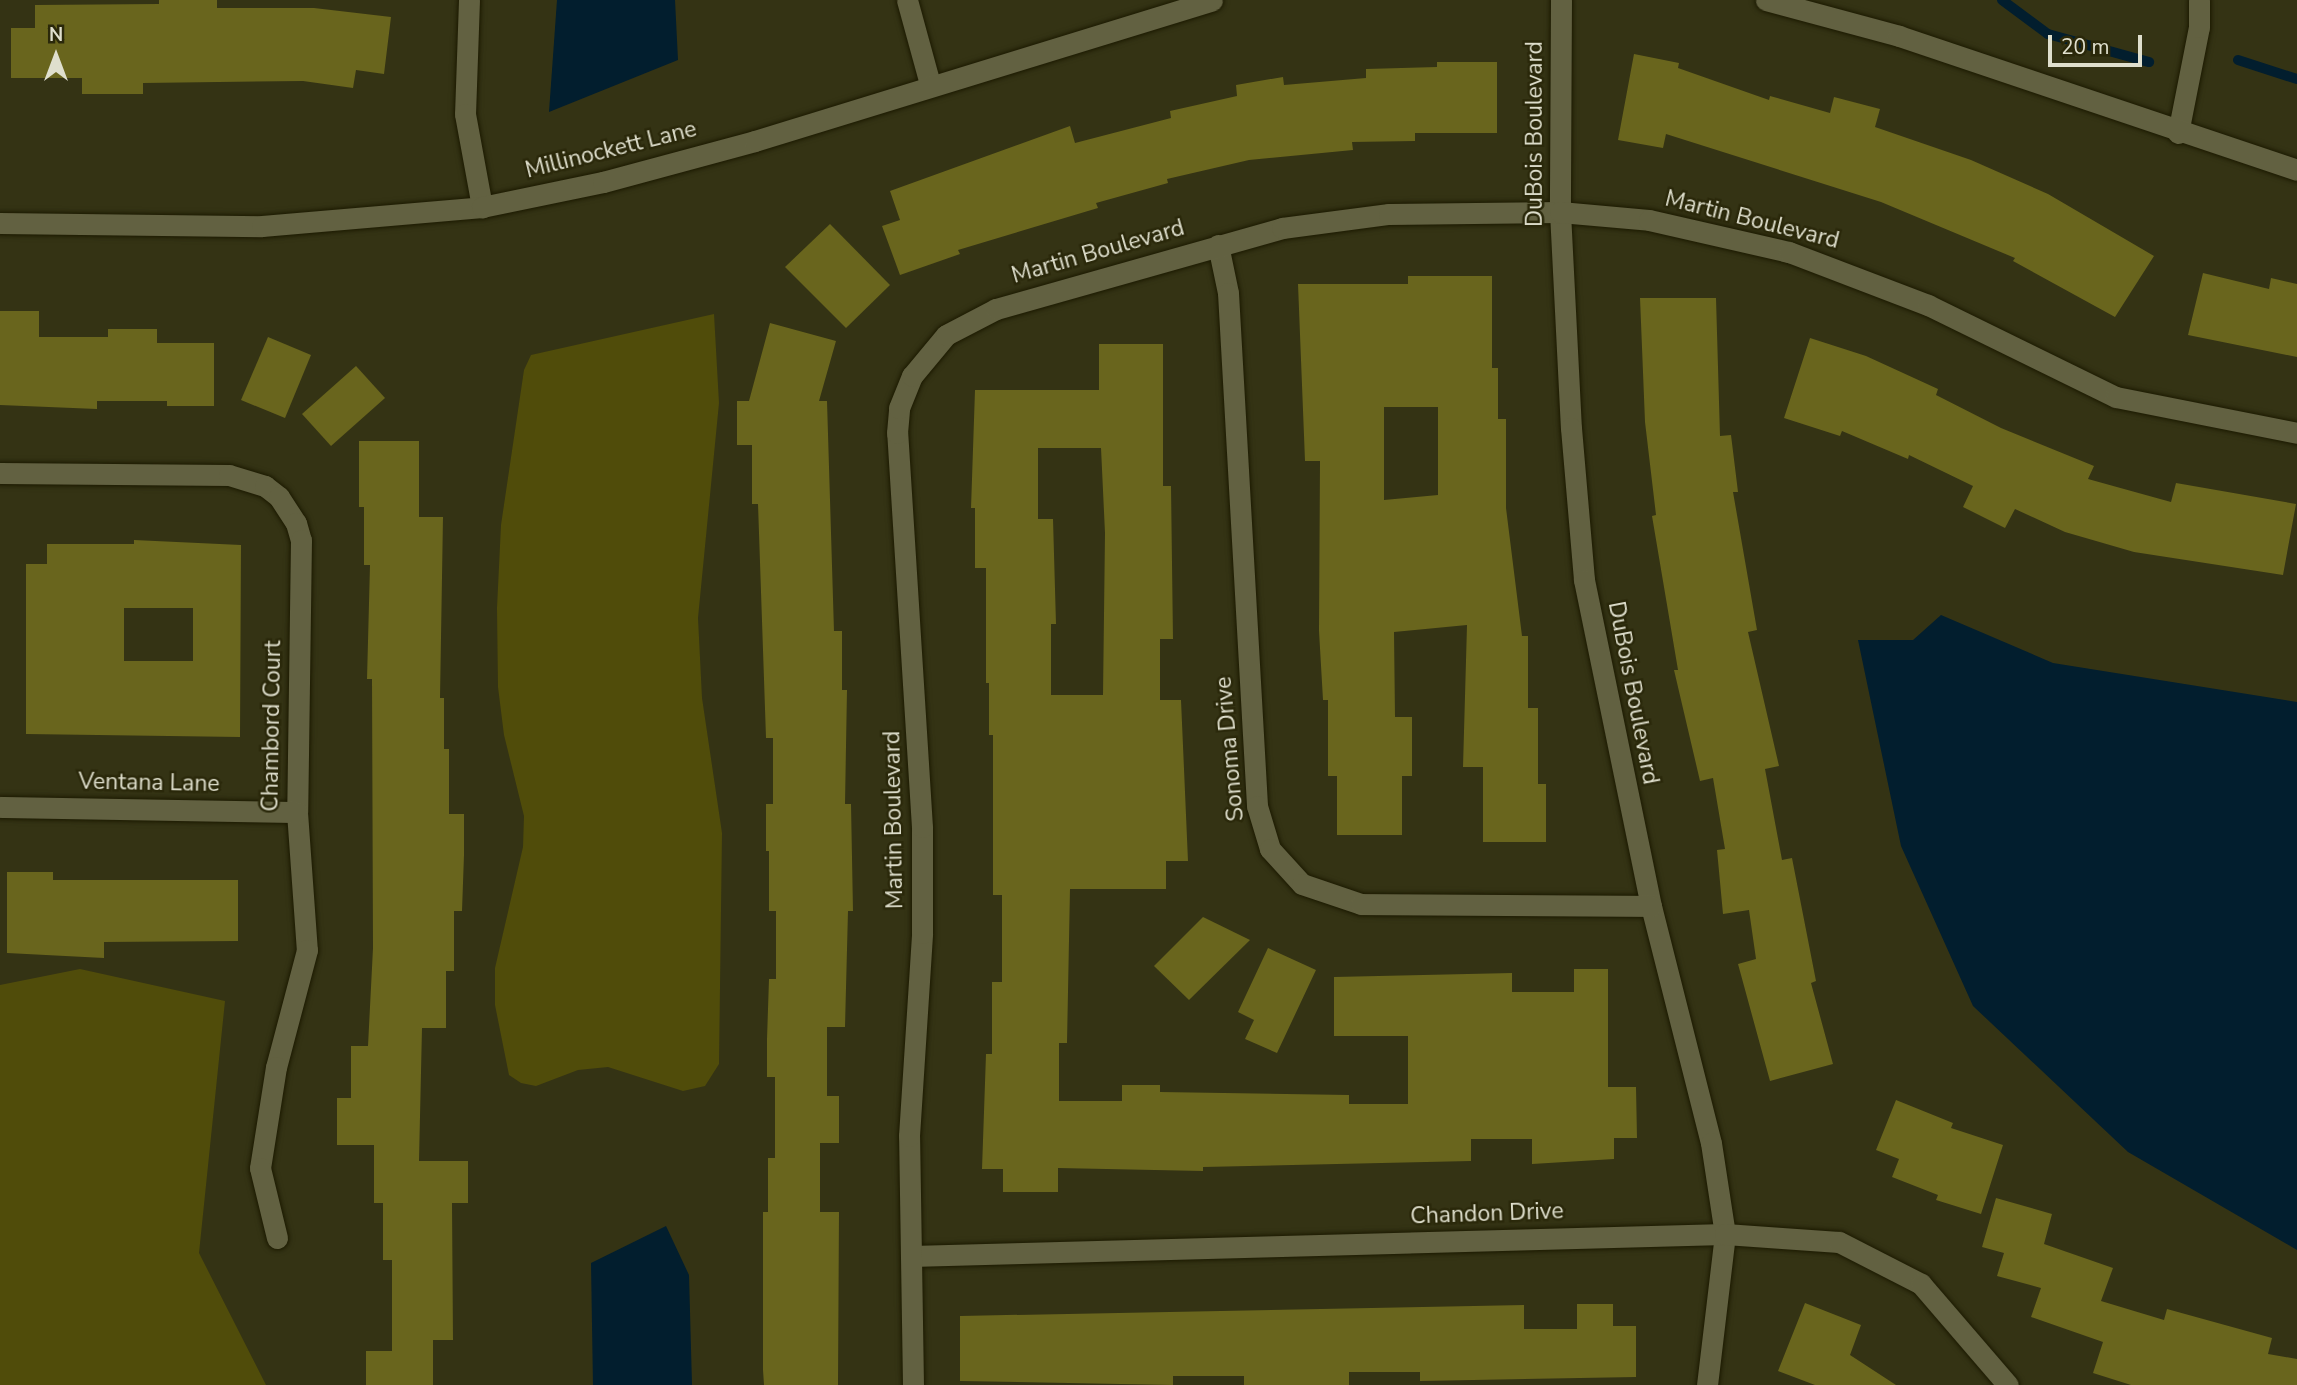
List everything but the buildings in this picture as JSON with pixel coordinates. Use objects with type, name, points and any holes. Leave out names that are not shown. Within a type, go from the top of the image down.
[{"type":"street","points":[[469,0],[465,114],[482,206]]},
{"type":"street","points":[[906,0],[930,83]]},
{"type":"street","name":"Millinockett Lane","points":[[0,223],[262,226],[482,206],[603,182],[741,145],[930,83],[1212,0]]},
{"type":"street","name":"DuBois Boulevard","points":[[1561,0],[1560,212],[1571,428],[1584,580],[1651,906],[1711,1143],[1725,1234],[1707,1385]]},
{"type":"street","points":[[1766,0],[1899,36],[2178,133],[2297,170]]},
{"type":"street","points":[[2178,133],[2199,27],[2199,0]]},
{"type":"street","name":"Martin Boulevard","points":[[913,1385],[909,1136],[922,933],[922,827],[919,720],[899,493],[899,408],[922,361],[946,335],[996,309],[1282,228],[1389,214],[1560,212],[1649,220],[1789,253],[1928,305],[2116,397],[2297,433]]},
{"type":"street","name":"Sonoma Drive","points":[[1218,244],[1228,293],[1257,806],[1270,849],[1302,884],[1361,904],[1651,906]]},
{"type":"street","name":"Chambord Court","points":[[0,473],[229,475],[247,478],[279,497],[301,540],[297,812],[307,950],[276,1067],[260,1168],[277,1238]]},
{"type":"street","name":"Ventana Lane","points":[[0,807],[297,812]]},
{"type":"street","name":"Chandon Drive","points":[[911,1256],[1725,1234],[1839,1242],[1921,1284],[2008,1385]]},
{"type":"shaded area","points":[[714,314],[719,403],[698,618],[702,698],[722,833],[719,1064],[705,1086],[683,1091],[608,1067],[578,1070],[536,1086],[521,1083],[509,1075],[495,1005],[495,968],[523,847],[524,816],[504,735],[498,687],[497,608],[501,525],[524,370],[531,355]]},
{"type":"shaded area","points":[[80,969],[225,1001],[199,1253],[266,1385],[0,1385],[0,985]]},
{"type":"water","points":[[557,0],[675,0],[678,60],[549,112]]},
{"type":"water","points":[[1941,615],[2053,663],[2297,702],[2297,1250],[2128,1152],[1973,1006],[1901,846],[1858,640],[1913,640]]},
{"type":"water","points":[[666,1226],[689,1275],[692,1385],[593,1385],[591,1263]]},
{"type":"waterway","points":[[2002,0],[2048,34],[2149,62]]},
{"type":"waterway","points":[[2238,60],[2297,79]]}]
